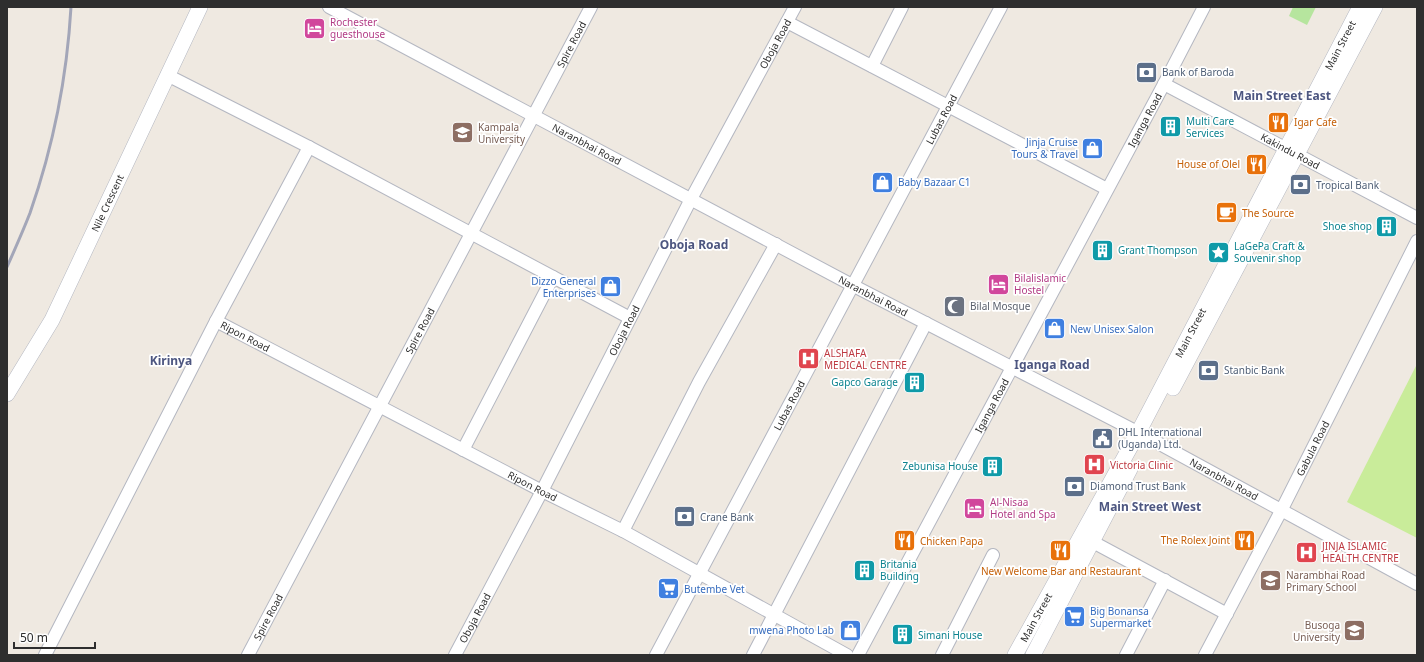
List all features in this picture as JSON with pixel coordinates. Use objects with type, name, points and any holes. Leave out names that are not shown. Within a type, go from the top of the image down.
[{"type":"street","name":"Nile Crescent","points":[[7,394],[52,320],[200,7]]},
{"type":"street","name":"Naranbhai Road","points":[[329,7],[852,285],[1142,435],[1417,584]]},
{"type":"street","name":"Spire Road","points":[[248,655],[591,7]]},
{"type":"street","name":"Oboja Road","points":[[455,655],[542,491],[691,199],[795,7]]},
{"type":"street","points":[[872,66],[902,7]]},
{"type":"street","name":"Lubas Road","points":[[656,655],[698,573],[1001,7]]},
{"type":"street","name":"Iganga Road","points":[[858,655],[1013,368],[1204,7]]},
{"type":"street","name":"Main Street","points":[[1291,152],[1360,7]]},
{"type":"street","name":"Main Street","points":[[1015,655],[1142,435],[1291,152],[1375,7]]},
{"type":"street","points":[[787,22],[1107,189]]},
{"type":"street","points":[[167,75],[308,147],[630,318]]},
{"type":"street","name":"Kakindu Road","points":[[1164,84],[1417,218]]},
{"type":"street","points":[[45,655],[216,321],[308,147]]},
{"type":"street","name":"Gabula Road","points":[[1205,655],[1281,511],[1417,241]]},
{"type":"street","points":[[623,531],[699,382],[776,244]]},
{"type":"street","points":[[463,450],[553,277]]},
{"type":"street","name":"Ripon Road","points":[[216,321],[542,491],[623,531],[848,655]]},
{"type":"street","points":[[753,655],[926,323]]},
{"type":"street","name":"Main Street","points":[[1033,655],[1091,542],[1142,435]]},
{"type":"street","points":[[1091,542],[1227,614]]},
{"type":"street","points":[[942,655],[993,555]]},
{"type":"street","points":[[1126,655],[1165,580]]},
{"type":"green space","points":[[1293,7],[1316,7],[1307,25],[1289,16]]},
{"type":"green space","points":[[1417,364],[1417,538],[1347,502]]},
{"type":"railway","points":[[7,267],[30,213],[46,163],[58,112],[66,59],[71,7]]},
{"type":"place","name":"Rochester guesthouse","points":[[315,28]]},
{"type":"place","name":"Bank of Baroda","points":[[1147,72]]},
{"type":"place","name":"Igar Cafe","points":[[1278,122]]},
{"type":"place","name":"Multi Care Services","points":[[1170,127]]},
{"type":"place","name":"Kampala University","points":[[462,133]]},
{"type":"place","name":"Jinja Cruise Tours & Travel","points":[[1093,148]]},
{"type":"place","name":"House of Olel","points":[[1256,164]]},
{"type":"place","name":"Baby Bazaar C1","points":[[883,182]]},
{"type":"place","name":"Tropical Bank","points":[[1301,185]]},
{"type":"place","name":"The Source","points":[[1227,213]]},
{"type":"place","name":"Shoe shop","points":[[1387,226]]},
{"type":"place","name":"Grant Thompson","points":[[1103,250]]},
{"type":"place","name":"LaGePa Craft & Souvenir shop","points":[[1218,252]]},
{"type":"place","name":"Bilalislamic Hostel","points":[[998,284]]},
{"type":"place","name":"Dizzo General Enterprises","points":[[611,287]]},
{"type":"place","name":"Bilal Mosque","points":[[954,306]]},
{"type":"place","name":"New Unisex Salon","points":[[1054,329]]},
{"type":"place","name":"ALSHAFA MEDICAL CENTRE","points":[[808,359]]},
{"type":"place","name":"Stanbic Bank","points":[[1209,370]]},
{"type":"place","name":"Gapco Garage","points":[[914,382]]},
{"type":"place","name":"DHL International (Uganda) Ltd.","points":[[1102,438]]},
{"type":"place","name":"Victoria Clinic","points":[[1094,465]]},
{"type":"place","name":"Zebunisa House","points":[[993,466]]},
{"type":"place","name":"Diamond Trust Bank","points":[[1074,486]]},
{"type":"place","name":"Al-Nisaa Hotel and Spa","points":[[974,508]]},
{"type":"place","name":"Crane Bank","points":[[684,517]]},
{"type":"place","name":"The Rolex Joint","points":[[1245,540]]},
{"type":"place","name":"Chicken Papa","points":[[904,541]]},
{"type":"place","name":"New Welcome Bar and Restaurant","points":[[1061,551]]},
{"type":"place","name":"JINJA ISLAMIC HEALTH CENTRE","points":[[1307,552]]},
{"type":"place","name":"Britania Building","points":[[865,570]]},
{"type":"place","name":"Narambhai Road Primary School","points":[[1271,581]]},
{"type":"place","name":"Butembe Vet","points":[[668,589]]},
{"type":"place","name":"Big Bonansa Supermarket","points":[[1074,617]]},
{"type":"place","name":"mwena Photo Lab","points":[[850,630]]},
{"type":"place","name":"Busoga University","points":[[1355,631]]},
{"type":"place","name":"Simani House","points":[[903,635]]},
{"type":"district","name":"Main Street East","points":[[1282,96]]},
{"type":"district","name":"Oboja Road","points":[[694,245]]},
{"type":"district","name":"Kirinya","points":[[171,361]]},
{"type":"district","name":"Iganga Road","points":[[1052,365]]},
{"type":"district","name":"Main Street West","points":[[1150,507]]}]
